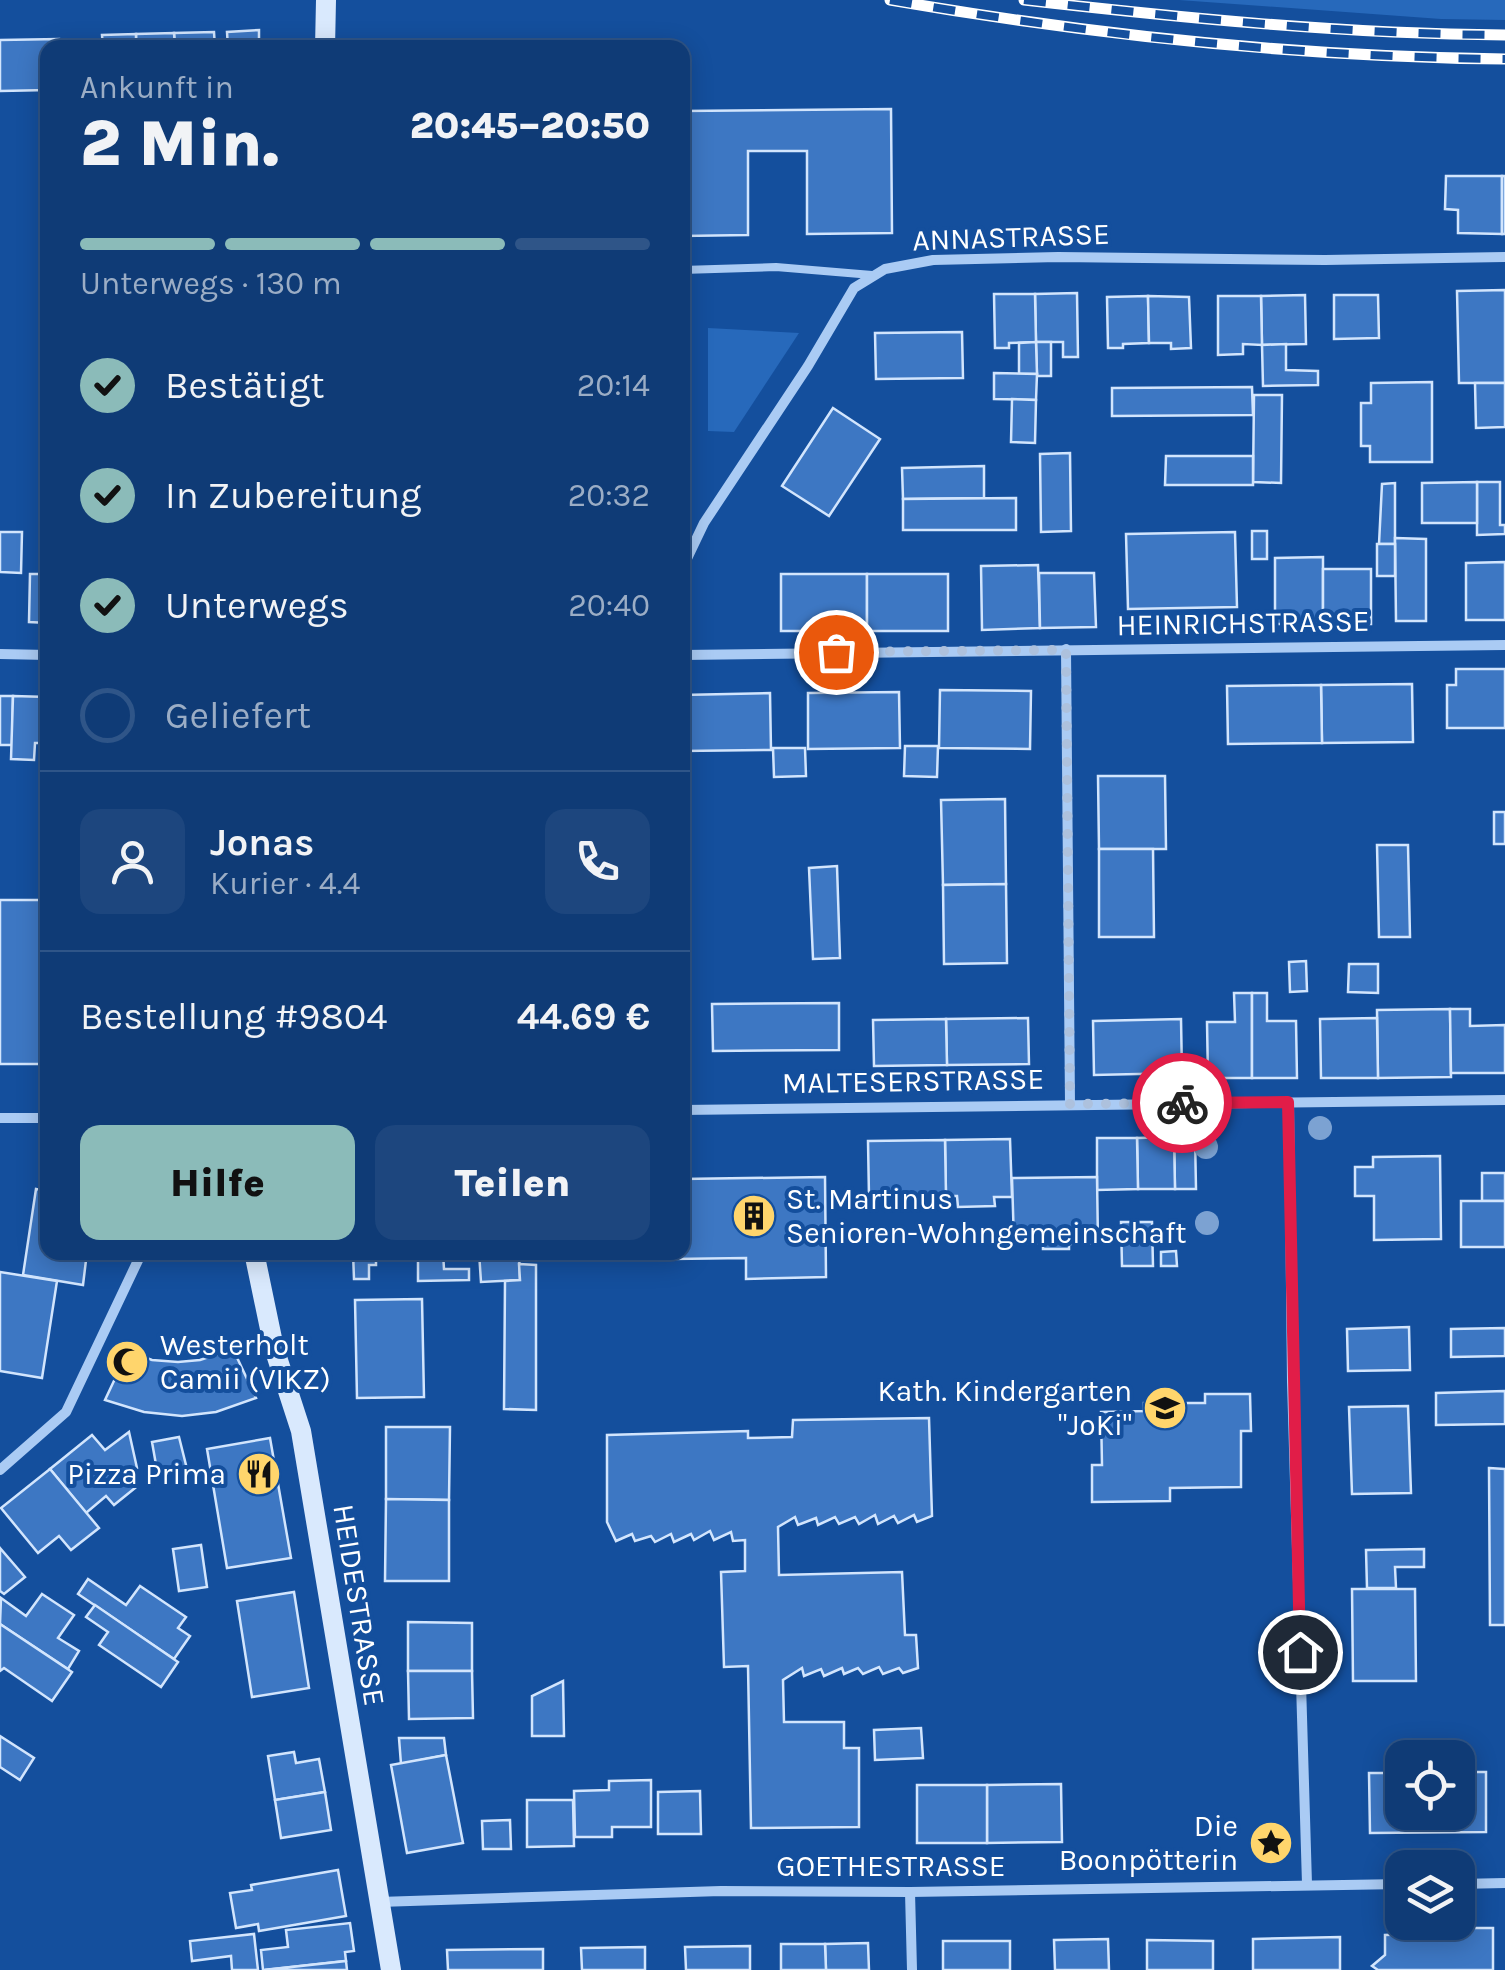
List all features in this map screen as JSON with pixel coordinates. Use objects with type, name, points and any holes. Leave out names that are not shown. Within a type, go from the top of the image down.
[{"type":"main road","points":[[325,40],[326,0]]},
{"type":"main road","name":"HEIDESTRASSE","points":[[256,1260],[274,1348],[300,1431],[391,1970]]},
{"type":"street","name":"ANNASTRASSE","points":[[690,552],[704,523],[808,366],[854,288],[872,274],[933,260],[1505,257]]},
{"type":"street","name":"HEINRICHSTRASSE","points":[[690,654],[1505,645]]},
{"type":"street","points":[[1066,650],[1070,1104]]},
{"type":"street","points":[[0,654],[40,655]]},
{"type":"street","name":"MALTESERSTRASSE","points":[[690,1110],[1505,1100]]},
{"type":"street","points":[[1288,1102],[1307,1884]]},
{"type":"street","points":[[0,1118],[40,1118]]},
{"type":"street","points":[[0,1470],[66,1412],[138,1260]]},
{"type":"street","points":[[1475,1884],[1505,1883]]},
{"type":"street","name":"GOETHESTRASSE","points":[[379,1902],[721,1891],[1385,1884]]},
{"type":"street","points":[[910,1892],[912,1970]]},
{"type":"lane","points":[[690,270],[776,268],[872,274]]},
{"type":"shaded area","points":[[1179,0],[1505,0],[1505,20],[1441,19]]},
{"type":"shaded area","points":[[708,328],[799,333],[734,432],[708,431]]},
{"type":"building","points":[[259,30],[259,40],[228,40],[227,32]]},
{"type":"building","points":[[214,32],[214,40],[174,40],[174,33]]},
{"type":"building","points":[[174,33],[174,40],[136,40],[136,34]]},
{"type":"building","points":[[136,34],[136,40],[102,40],[102,35]]},
{"type":"building","points":[[59,39],[40,40],[40,90],[0,91],[0,40]]},
{"type":"building","points":[[891,109],[892,233],[807,234],[807,151],[748,151],[748,235],[690,236],[690,111]]},
{"type":"building","points":[[1446,176],[1502,176],[1502,234],[1458,233],[1458,210],[1445,209]]},
{"type":"building","points":[[1505,176],[1505,234],[1502,234]]},
{"type":"building","points":[[1505,290],[1505,383],[1459,383],[1457,291]]},
{"type":"building","points":[[1077,293],[1078,357],[1063,357],[1063,342],[1036,342],[1035,294]]},
{"type":"building","points":[[994,294],[1035,294],[1036,342],[995,348]]},
{"type":"building","points":[[1305,295],[1306,344],[1262,345],[1261,296]]},
{"type":"building","points":[[1334,295],[1378,295],[1379,338],[1334,339]]},
{"type":"building","points":[[1148,296],[1149,343],[1108,348],[1107,297]]},
{"type":"building","points":[[1148,296],[1189,297],[1191,348],[1171,349],[1171,343],[1149,343]]},
{"type":"building","points":[[1218,296],[1261,296],[1262,345],[1243,344],[1243,354],[1218,355]]},
{"type":"building","points":[[962,332],[963,378],[876,379],[875,333]]},
{"type":"building","points":[[1036,342],[1051,342],[1051,376],[1037,376]]},
{"type":"building","points":[[1036,342],[1037,374],[1019,374],[1019,343]]},
{"type":"building","points":[[1286,344],[1286,370],[1318,371],[1318,385],[1263,386],[1262,345]]},
{"type":"building","points":[[994,373],[1037,374],[1036,400],[994,399]]},
{"type":"building","points":[[1432,382],[1432,462],[1370,462],[1370,446],[1361,446],[1361,403],[1371,403],[1371,383]]},
{"type":"building","points":[[1475,383],[1505,383],[1505,427],[1476,428]]},
{"type":"building","points":[[1252,387],[1253,415],[1112,416],[1112,388]]},
{"type":"building","points":[[1254,395],[1282,395],[1281,483],[1253,482]]},
{"type":"building","points":[[1012,399],[1036,400],[1035,443],[1011,442]]},
{"type":"building","points":[[833,408],[880,439],[829,516],[782,486]]},
{"type":"building","points":[[1070,453],[1071,531],[1041,532],[1040,454]]},
{"type":"building","points":[[1166,456],[1253,456],[1253,485],[1165,485]]},
{"type":"building","points":[[984,466],[984,498],[903,499],[902,468]]},
{"type":"building","points":[[1477,482],[1500,482],[1500,525],[1505,525],[1505,534],[1477,535]]},
{"type":"building","points":[[1477,482],[1477,523],[1422,523],[1422,483]]},
{"type":"building","points":[[1395,483],[1395,544],[1379,544],[1382,484]]},
{"type":"building","points":[[1016,498],[1016,530],[903,530],[903,499]]},
{"type":"building","points":[[1252,531],[1267,531],[1267,559],[1252,559]]},
{"type":"building","points":[[0,532],[22,532],[21,573],[0,572]]},
{"type":"building","points":[[1235,532],[1237,607],[1128,609],[1126,534]]},
{"type":"building","points":[[1395,538],[1426,539],[1426,621],[1396,621]]},
{"type":"building","points":[[1377,544],[1395,544],[1395,576],[1377,576]]},
{"type":"building","points":[[1323,557],[1323,624],[1275,624],[1275,558]]},
{"type":"building","points":[[1505,562],[1505,620],[1466,620],[1466,563]]},
{"type":"building","points":[[1038,565],[1040,628],[982,630],[981,566]]},
{"type":"building","points":[[1323,569],[1371,569],[1371,624],[1323,624]]},
{"type":"building","points":[[1039,573],[1094,573],[1096,627],[1040,628]]},
{"type":"building","points":[[30,574],[40,574],[40,623],[29,622]]},
{"type":"building","points":[[781,574],[867,574],[867,631],[781,631]]},
{"type":"building","points":[[867,574],[948,574],[948,631],[867,631]]},
{"type":"building","points":[[1456,669],[1505,669],[1505,728],[1447,728],[1447,685],[1456,685]]},
{"type":"building","points":[[1412,684],[1413,742],[1322,743],[1321,685]]},
{"type":"building","points":[[1321,685],[1322,743],[1228,744],[1227,686]]},
{"type":"building","points":[[940,690],[1031,691],[1030,749],[939,748]]},
{"type":"building","points":[[899,692],[900,748],[808,749],[808,693]]},
{"type":"building","points":[[770,693],[771,750],[690,751],[690,695]]},
{"type":"building","points":[[0,696],[13,696],[12,745],[0,745]]},
{"type":"building","points":[[13,696],[40,697],[40,743],[35,743],[34,760],[11,759]]},
{"type":"building","points":[[905,746],[938,746],[937,777],[904,776]]},
{"type":"building","points":[[773,748],[805,748],[806,776],[774,777]]},
{"type":"building","points":[[1098,776],[1165,776],[1166,849],[1099,849]]},
{"type":"building","points":[[1005,799],[1006,884],[943,885],[941,800]]},
{"type":"building","points":[[1494,812],[1505,812],[1505,844],[1494,844]]},
{"type":"building","points":[[1377,845],[1408,845],[1410,937],[1379,937]]},
{"type":"building","points":[[1099,849],[1153,849],[1154,937],[1099,937]]},
{"type":"building","points":[[837,866],[840,958],[813,959],[809,868]]},
{"type":"building","points":[[1006,884],[1007,963],[944,964],[943,885]]},
{"type":"building","points":[[0,900],[40,900],[40,1064],[0,1064]]},
{"type":"building","points":[[1306,961],[1307,991],[1290,992],[1289,962]]},
{"type":"building","points":[[1349,964],[1378,964],[1378,993],[1348,992]]},
{"type":"building","points":[[1234,993],[1252,993],[1252,1078],[1208,1078],[1207,1022],[1235,1022]]},
{"type":"building","points":[[1252,993],[1267,993],[1267,1021],[1296,1021],[1297,1078],[1252,1078]]},
{"type":"building","points":[[839,1003],[839,1050],[713,1051],[712,1004]]},
{"type":"building","points":[[1450,1009],[1451,1077],[1378,1078],[1377,1010]]},
{"type":"building","points":[[1450,1009],[1470,1009],[1470,1026],[1505,1025],[1505,1073],[1451,1073]]},
{"type":"building","points":[[1028,1018],[1029,1064],[947,1065],[946,1019]]},
{"type":"building","points":[[1377,1018],[1378,1078],[1321,1078],[1320,1019]]},
{"type":"building","points":[[946,1019],[947,1065],[874,1066],[873,1020]]},
{"type":"building","points":[[1181,1019],[1182,1073],[1094,1075],[1093,1021]]},
{"type":"building","points":[[1174,1137],[1195,1137],[1196,1189],[1175,1189]]},
{"type":"building","points":[[1174,1137],[1175,1189],[1138,1189],[1137,1138]]},
{"type":"building","points":[[1097,1138],[1137,1138],[1138,1189],[1097,1190]]},
{"type":"building","points":[[1010,1139],[1012,1197],[994,1197],[995,1206],[958,1207],[957,1196],[946,1196],[945,1140]]},
{"type":"building","points":[[945,1140],[946,1196],[928,1196],[929,1207],[905,1208],[905,1196],[869,1197],[868,1141]]},
{"type":"building","points":[[1440,1156],[1441,1239],[1374,1240],[1374,1196],[1355,1196],[1355,1167],[1373,1167],[1373,1157]]},
{"type":"building","points":[[1482,1173],[1505,1173],[1505,1201],[1482,1201]]},
{"type":"building","name":"St. Martinus Senioren-Wohngemeinschaft","points":[[825,1177],[826,1277],[746,1279],[746,1258],[690,1259],[690,1179]]},
{"type":"building","points":[[1097,1177],[1098,1243],[1043,1249],[1043,1243],[1014,1243],[1012,1178]]},
{"type":"building","points":[[36,1189],[40,1190],[40,1260],[86,1260],[83,1285],[23,1275]]},
{"type":"building","points":[[1461,1201],[1505,1201],[1505,1247],[1461,1247]]},
{"type":"building","points":[[1121,1222],[1152,1222],[1153,1266],[1122,1266]]},
{"type":"building","points":[[1176,1251],[1177,1266],[1161,1266],[1161,1252]]},
{"type":"building","points":[[353,1260],[376,1260],[376,1265],[369,1265],[369,1279],[354,1279]]},
{"type":"building","points":[[418,1260],[443,1260],[444,1269],[469,1269],[469,1280],[418,1281]]},
{"type":"building","points":[[480,1260],[519,1260],[520,1280],[481,1282]]},
{"type":"building","points":[[519,1264],[536,1265],[536,1410],[504,1409],[505,1281],[520,1280]]},
{"type":"building","points":[[0,1272],[57,1281],[42,1378],[0,1371]]},
{"type":"building","points":[[422,1299],[424,1397],[357,1398],[355,1300]]},
{"type":"building","points":[[1409,1327],[1410,1370],[1348,1371],[1347,1329]]},
{"type":"building","points":[[1505,1328],[1505,1356],[1451,1357],[1451,1329]]},
{"type":"building","points":[[233,1349],[256,1398],[216,1412],[182,1416],[144,1412],[105,1400],[128,1351],[152,1360],[178,1362],[200,1360]]},
{"type":"building","points":[[1505,1391],[1505,1424],[1436,1425],[1436,1393]]},
{"type":"building","points":[[1205,1394],[1250,1394],[1251,1431],[1241,1431],[1241,1487],[1170,1488],[1170,1501],[1092,1502],[1092,1465],[1102,1465],[1101,1412],[1144,1411],[1144,1403],[1205,1403]]},
{"type":"building","points":[[1408,1406],[1411,1493],[1352,1494],[1349,1407]]},
{"type":"building","points":[[929,1418],[932,1516],[917,1522],[914,1515],[898,1523],[894,1516],[878,1524],[875,1515],[859,1524],[855,1517],[839,1524],[835,1517],[818,1525],[816,1518],[798,1525],[795,1517],[778,1527],[779,1575],[902,1572],[905,1635],[916,1635],[918,1668],[903,1673],[899,1668],[883,1674],[879,1667],[863,1674],[858,1668],[844,1674],[842,1668],[824,1676],[821,1669],[804,1676],[802,1668],[783,1680],[784,1722],[844,1722],[844,1748],[859,1748],[859,1827],[751,1828],[748,1666],[724,1667],[721,1572],[745,1571],[745,1540],[733,1541],[731,1532],[714,1540],[710,1531],[694,1540],[691,1534],[674,1542],[671,1534],[655,1542],[651,1536],[635,1541],[632,1534],[616,1541],[607,1522],[607,1435],[748,1431],[748,1438],[792,1437],[793,1420]]},
{"type":"building","points":[[386,1427],[450,1427],[449,1500],[386,1499]]},
{"type":"building","points":[[129,1432],[137,1468],[127,1478],[135,1488],[114,1505],[106,1496],[86,1513],[50,1469],[92,1435],[105,1450]]},
{"type":"building","points":[[179,1437],[187,1469],[158,1476],[152,1442]]},
{"type":"building","points":[[270,1438],[291,1558],[227,1568],[207,1449]]},
{"type":"building","points":[[1489,1468],[1505,1469],[1505,1625],[1490,1625]]},
{"type":"building","points":[[50,1469],[99,1528],[71,1550],[59,1536],[38,1553],[1,1508]]},
{"type":"building","points":[[386,1499],[449,1500],[449,1581],[385,1581]]},
{"type":"building","points":[[201,1545],[207,1587],[179,1591],[173,1549]]},
{"type":"building","points":[[0,1548],[25,1577],[4,1594],[0,1591]]},
{"type":"building","points":[[1424,1549],[1424,1567],[1395,1567],[1396,1588],[1367,1588],[1366,1550]]},
{"type":"building","points":[[88,1579],[126,1605],[140,1586],[186,1617],[178,1628],[190,1636],[174,1659],[78,1594]]},
{"type":"building","points":[[1352,1589],[1415,1589],[1416,1681],[1353,1681]]},
{"type":"building","points":[[294,1592],[309,1688],[252,1697],[237,1601]]},
{"type":"building","points":[[42,1594],[74,1615],[58,1638],[79,1651],[68,1669],[0,1624],[1,1598],[26,1616]]},
{"type":"building","points":[[95,1605],[178,1662],[161,1687],[99,1645],[108,1632],[86,1617]]},
{"type":"building","points":[[408,1622],[472,1623],[472,1671],[408,1671]]},
{"type":"building","points":[[0,1624],[72,1672],[52,1701],[4,1668],[0,1671]]},
{"type":"building","points":[[408,1671],[472,1671],[473,1718],[409,1719]]},
{"type":"building","points":[[563,1681],[564,1736],[532,1736],[532,1696]]},
{"type":"building","points":[[921,1728],[923,1758],[875,1760],[874,1730]]},
{"type":"building","points":[[0,1736],[34,1758],[20,1780],[0,1767]]},
{"type":"building","points":[[399,1738],[444,1738],[446,1755],[401,1764]]},
{"type":"building","points":[[294,1752],[296,1763],[319,1759],[325,1792],[275,1800],[268,1756]]},
{"type":"building","points":[[446,1755],[463,1843],[407,1853],[391,1765]]},
{"type":"building","points":[[1475,1772],[1486,1772],[1486,1832],[1370,1833],[1369,1773],[1385,1773],[1385,1830],[1475,1830]]},
{"type":"building","points":[[651,1780],[651,1827],[612,1827],[612,1837],[575,1837],[574,1791],[609,1790],[609,1781]]},
{"type":"building","points":[[1061,1784],[1062,1842],[987,1843],[987,1785]]},
{"type":"building","points":[[917,1785],[987,1785],[987,1843],[917,1843]]},
{"type":"building","points":[[700,1791],[701,1834],[658,1834],[658,1792]]},
{"type":"building","points":[[325,1792],[331,1830],[281,1838],[275,1800]]},
{"type":"building","points":[[527,1800],[573,1800],[574,1846],[527,1847]]},
{"type":"building","points":[[510,1820],[511,1849],[483,1849],[482,1821]]},
{"type":"building","points":[[338,1870],[346,1916],[259,1931],[258,1924],[236,1928],[230,1893],[252,1890],[251,1885]]},
{"type":"building","points":[[350,1923],[354,1951],[345,1952],[346,1961],[263,1970],[261,1950],[288,1947],[286,1930]]},
{"type":"building","points":[[1475,1928],[1493,1928],[1493,1970],[1378,1970],[1372,1966],[1385,1955],[1385,1940],[1475,1940]]},
{"type":"building","points":[[254,1934],[258,1970],[232,1970],[231,1956],[192,1961],[190,1941]]},
{"type":"building","points":[[1340,1937],[1340,1970],[1253,1970],[1253,1939]]},
{"type":"building","points":[[1108,1939],[1109,1970],[1055,1970],[1054,1940]]},
{"type":"building","points":[[1147,1940],[1213,1941],[1213,1970],[1147,1970]]},
{"type":"building","points":[[943,1941],[1010,1941],[1010,1970],[943,1970]]},
{"type":"building","points":[[868,1943],[869,1970],[826,1970],[825,1944]]},
{"type":"building","points":[[781,1944],[825,1944],[826,1970],[781,1970]]},
{"type":"building","points":[[750,1946],[750,1970],[686,1970],[685,1947]]},
{"type":"building","points":[[645,1947],[645,1970],[582,1970],[581,1948]]},
{"type":"building","points":[[543,1949],[543,1970],[448,1970],[447,1950]]},
{"type":"building","points":[[346,1961],[347,1970],[265,1970]]},
{"type":"railway","points":[[890,0],[1196,42],[1351,54],[1505,59]]},
{"type":"railway","points":[[1024,0],[1264,24],[1505,35]]},
{"type":"way so far","points":[[836,652],[1066,650],[1070,1104],[1182,1103]]},
{"type":"place","name":"St. Martinus Senioren-Wohngemeinschaft","points":[[754,1216]]},
{"type":"place","name":"Westerholt Camii (VIKZ)","points":[[127,1362]]},
{"type":"place","name":"Kath. Kindergarten \"JoKi\"","points":[[1165,1408]]},
{"type":"place","name":"Pizza Prima","points":[[259,1474]]},
{"type":"place","name":"Die Boonpötterin","points":[[1271,1843]]},
{"type":"route","points":[[1182,1103],[1288,1102],[1300,1652]]}]
